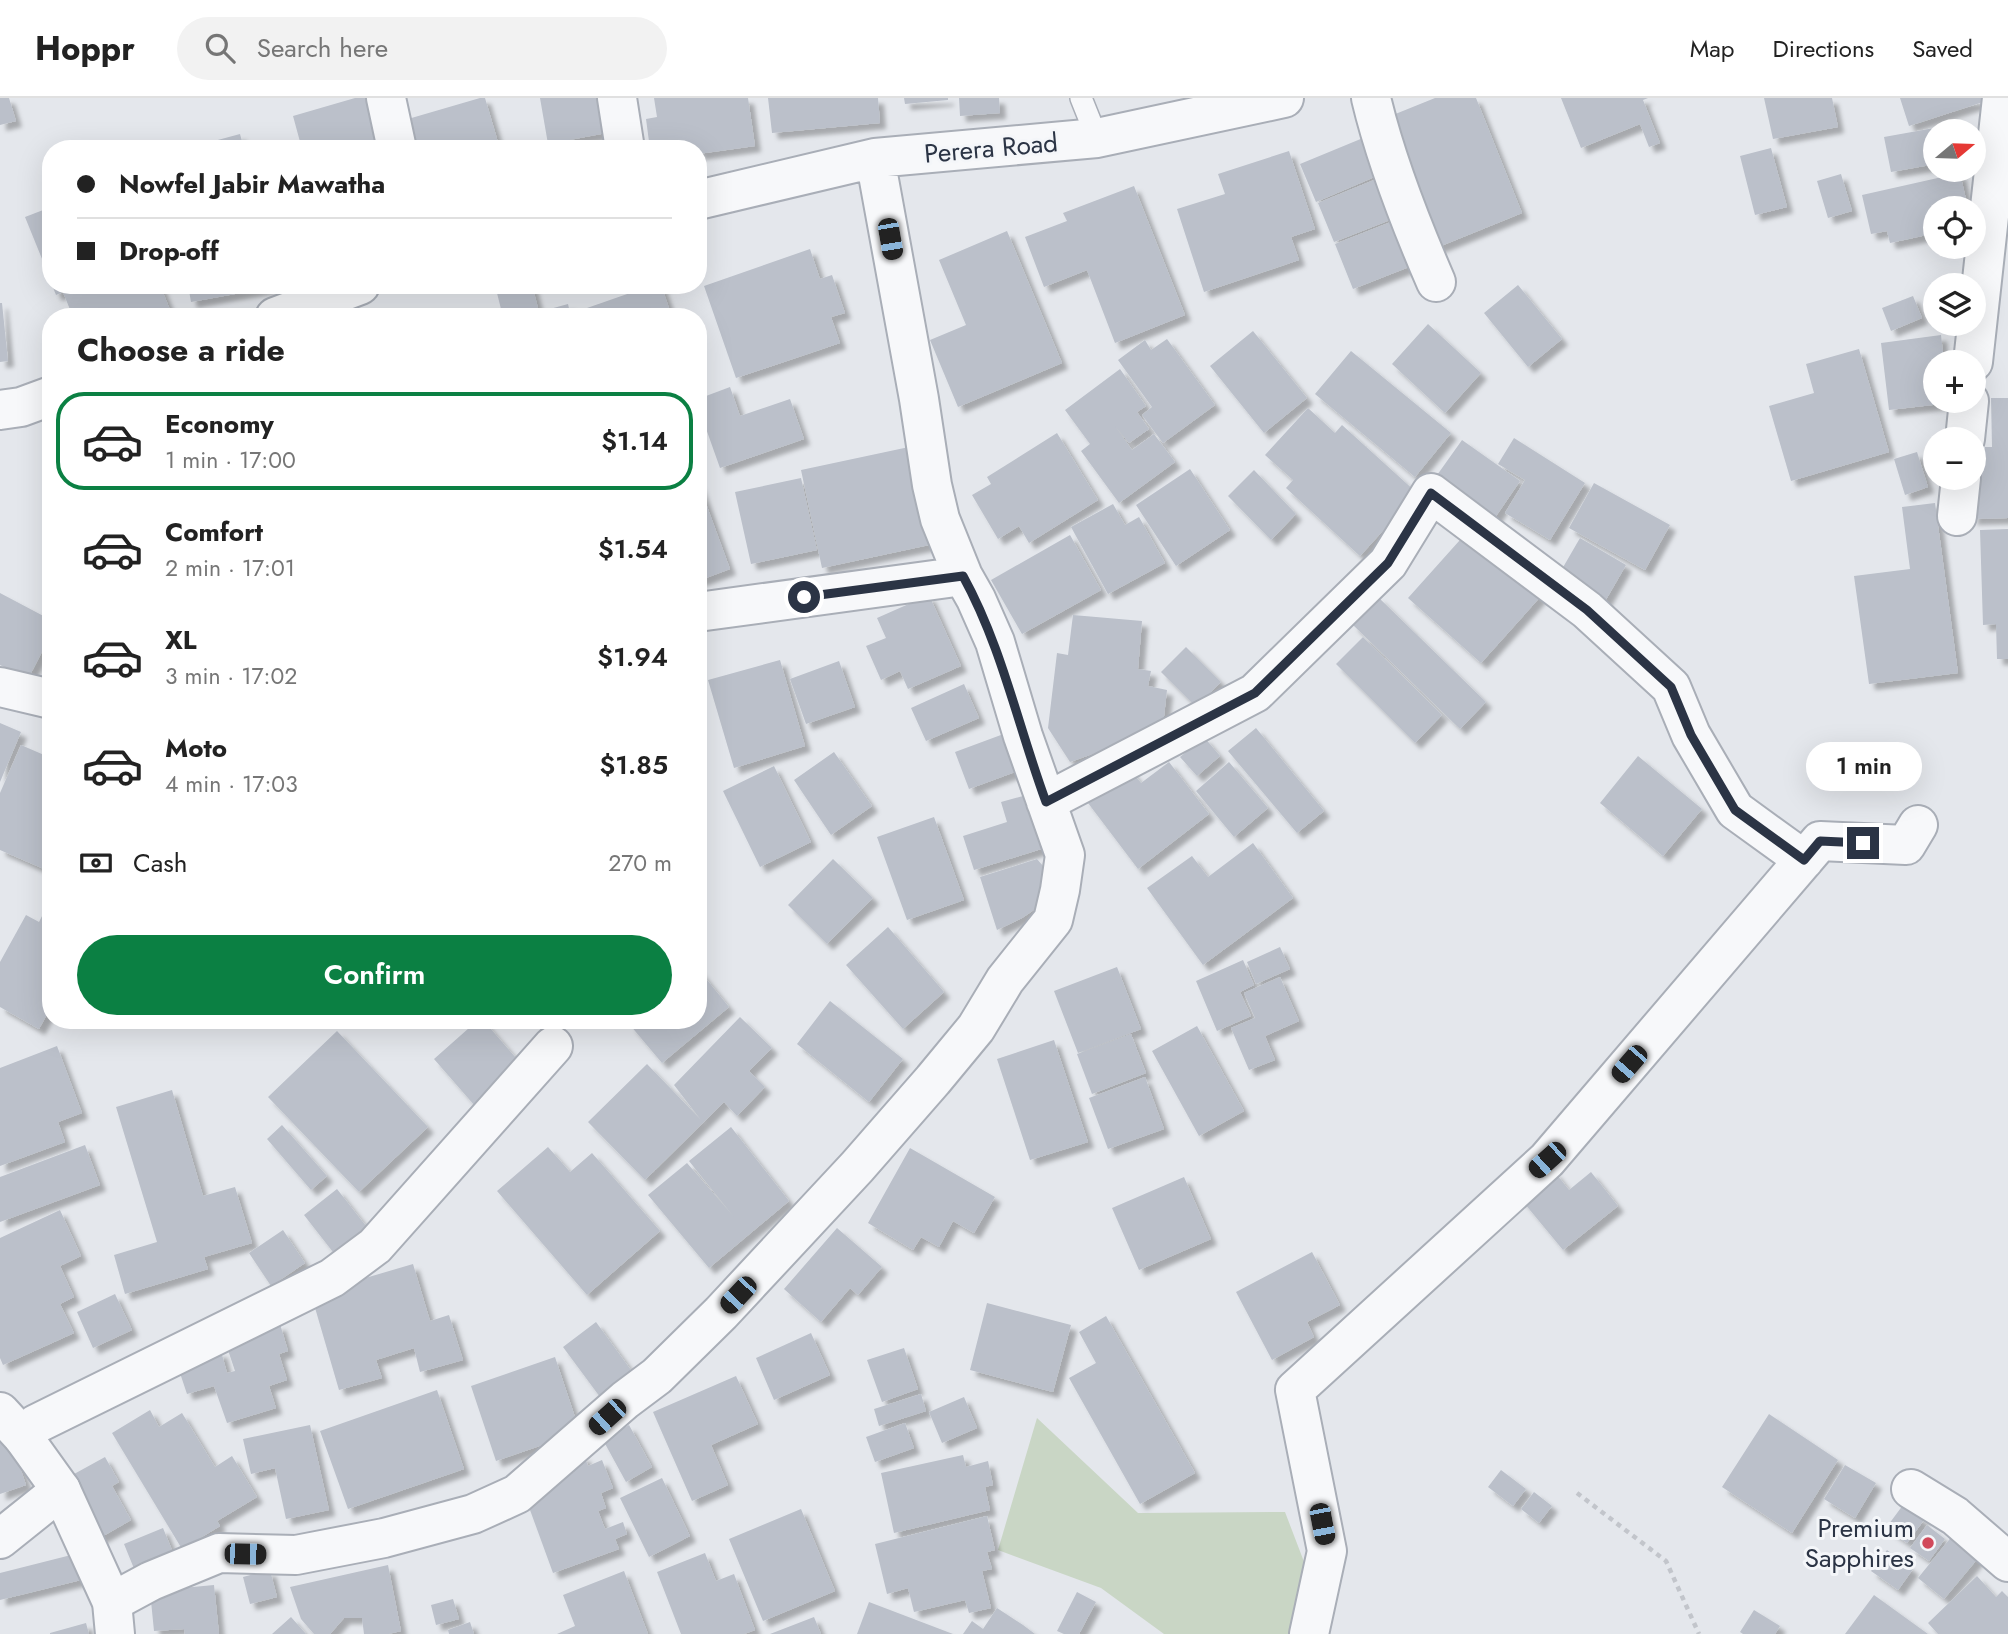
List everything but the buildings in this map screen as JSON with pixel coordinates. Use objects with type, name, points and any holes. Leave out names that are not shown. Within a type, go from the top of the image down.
[{"type":"street","points":[[386,98],[395,140]]},
{"type":"street","points":[[617,98],[624,140]]},
{"type":"street","points":[[1371,98],[1378,131],[1436,282]]},
{"type":"street","points":[[1974,350],[2001,98]]},
{"type":"street","name":"Perera Road","points":[[707,198],[875,158],[1097,138],[1266,100]]},
{"type":"street","points":[[11,1425],[61,1490],[114,1618],[151,1581],[219,1553],[296,1555],[384,1538],[473,1514],[517,1494],[657,1376],[730,1304],[857,1167],[933,1080],[976,1028],[1005,981],[1053,920],[1065,855],[1023,736],[995,642],[963,576],[940,519],[875,158]]},
{"type":"street","points":[[299,308],[336,294]]},
{"type":"street","points":[[0,410],[22,407],[42,399]]},
{"type":"street","points":[[1957,516],[1960,490]]},
{"type":"street","points":[[1046,802],[1255,693],[1388,563],[1431,493],[1587,610],[1671,687],[1681,746],[1735,810],[1804,860]]},
{"type":"street","points":[[707,611],[963,576]]},
{"type":"street","points":[[0,687],[42,697]]},
{"type":"street","points":[[1309,1634],[1327,1551],[1295,1390],[1547,1160],[1820,841],[1906,845],[1918,825]]},
{"type":"street","points":[[11,1425],[36,1424],[332,1278],[375,1246],[553,1046]]},
{"type":"street","points":[[1911,1489],[1955,1516],[2008,1562]]},
{"type":"street","points":[[0,1539],[61,1490]]},
{"type":"lane","points":[[1081,98],[1097,138]]},
{"type":"path","points":[[1577,1493],[1666,1561],[1699,1634]]},
{"type":"green space","points":[[1037,1418],[1138,1513],[1285,1512],[1306,1567],[1290,1634],[1164,1634],[1101,1588],[998,1550]]},
{"type":"place","name":"Premium Sapphires","points":[[1928,1543]]},
{"type":"route","points":[[804,597],[963,576],[995,642],[1046,802],[1255,693],[1388,563],[1431,493],[1587,610],[1671,687],[1691,735],[1735,810],[1804,860],[1820,841],[1863,843]]}]
